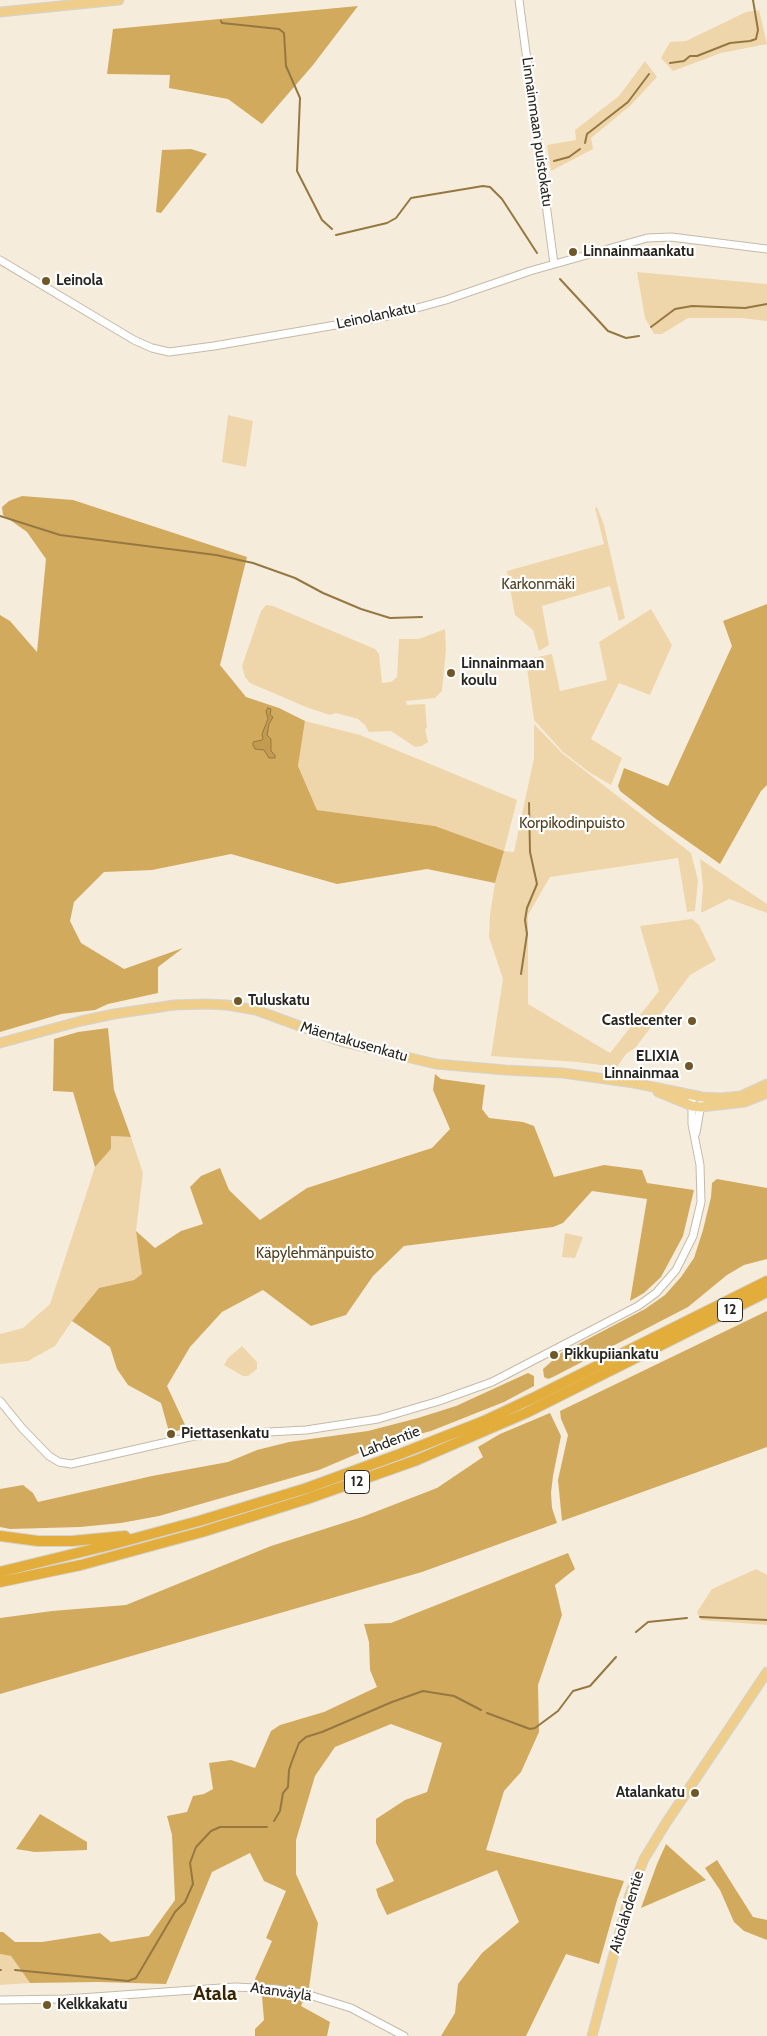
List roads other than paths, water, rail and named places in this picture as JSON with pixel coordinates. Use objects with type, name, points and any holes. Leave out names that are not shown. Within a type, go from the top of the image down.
[{"type":"highway","name":"Lahdentie","points":[[0,1572],[110,1546],[307,1488],[392,1458],[475,1424],[557,1387],[767,1281]]},
{"type":"highway","name":"Lahdentie","points":[[0,1582],[81,1565],[211,1529],[307,1500],[417,1460],[557,1398],[767,1292]]},
{"type":"highway","points":[[0,1536],[38,1541],[114,1538],[199,1520]]},
{"type":"main road","points":[[0,12],[119,0]]},
{"type":"main road","name":"Mäentakusenkatu","points":[[0,1043],[75,1022],[114,1014],[191,1003],[226,1005],[256,1010],[343,1042],[436,1064],[563,1073],[634,1083],[697,1102],[745,1102],[767,1094]]},
{"type":"main road","name":"Mäentakusenkatu","points":[[697,1102],[740,1096],[767,1084]]},
{"type":"main road","name":"Aitolahdentie","points":[[592,2036],[630,1894],[644,1859],[767,1672]]},
{"type":"street","name":"Linnainmaan puistokatu","points":[[519,0],[554,264]]},
{"type":"street","name":"Leinolankatu","points":[[0,260],[134,340],[151,348],[169,352],[388,316],[554,264],[630,243],[660,237],[767,249]]},
{"type":"street","points":[[0,1401],[22,1428],[49,1456],[59,1462],[72,1464],[194,1436],[306,1430],[345,1425],[408,1411],[469,1391],[509,1374],[638,1306],[656,1293],[668,1280],[687,1251],[699,1214],[701,1176],[692,1124],[697,1102]]},
{"type":"street","name":"Atanväylä","points":[[0,2000],[66,1999],[235,1988],[276,1989],[306,1994],[351,2008],[404,2036]]},
{"type":"waterway","points":[[670,63],[684,61],[690,56],[697,56],[730,43],[756,39],[758,30],[753,0]]},
{"type":"waterway","points":[[221,21],[222,23],[279,29],[284,33],[286,66],[300,98],[297,171],[322,220],[332,229]]},
{"type":"waterway","points":[[585,143],[587,134],[628,102],[649,74]]},
{"type":"waterway","points":[[554,161],[569,157],[580,149]]},
{"type":"waterway","points":[[336,235],[387,223],[396,218],[411,198],[483,186],[490,187],[502,199],[537,253]]},
{"type":"waterway","points":[[560,279],[608,331],[626,338],[639,336]]},
{"type":"waterway","points":[[651,327],[675,309],[692,306],[745,308],[767,304]]},
{"type":"waterway","points":[[0,516],[60,535],[216,555],[253,563],[295,578],[323,593],[361,609],[390,618],[422,617]]},
{"type":"waterway","points":[[521,974],[527,934],[525,920],[527,908],[537,884],[530,852],[529,803]]},
{"type":"waterway","points":[[700,1617],[767,1620]]},
{"type":"waterway","points":[[636,1632],[648,1622],[687,1618]]},
{"type":"waterway","points":[[487,1713],[530,1729],[535,1728],[558,1711],[573,1691],[590,1686],[616,1657]]},
{"type":"waterway","points":[[274,1821],[280,1811],[283,1793],[288,1787],[289,1770],[292,1761],[299,1743],[306,1737],[423,1691],[454,1696],[481,1710]]},
{"type":"waterway","points":[[15,1970],[128,1981],[136,1978],[175,1912],[185,1902],[193,1884],[190,1863],[196,1847],[211,1831],[220,1827],[267,1827]]},
{"type":"place","name":"Linnainmaankatu","points":[[573,252]]},
{"type":"place","name":"Leinola","points":[[46,281]]},
{"type":"place","name":"Linnainmaan koulu","points":[[451,673]]},
{"type":"place","name":"Tuluskatu","points":[[238,1001]]},
{"type":"place","name":"Castlecenter","points":[[692,1021]]},
{"type":"place","name":"ELIXIA Linnainmaa","points":[[689,1066]]},
{"type":"place","name":"Pikkupiiankatu","points":[[554,1355]]},
{"type":"place","name":"Piettasenkatu","points":[[171,1434]]},
{"type":"place","name":"Atalankatu","points":[[695,1793]]},
{"type":"place","name":"Kelkkakatu","points":[[47,2005]]},
{"type":"district","name":"Atala","points":[[215,1994]]},
{"type":"park label","name":"Karkonmäki","points":[[538,585]]},
{"type":"park label","name":"Korpikodinpuisto","points":[[572,824]]},
{"type":"park label","name":"Käpylehmänpuisto","points":[[315,1254]]}]
